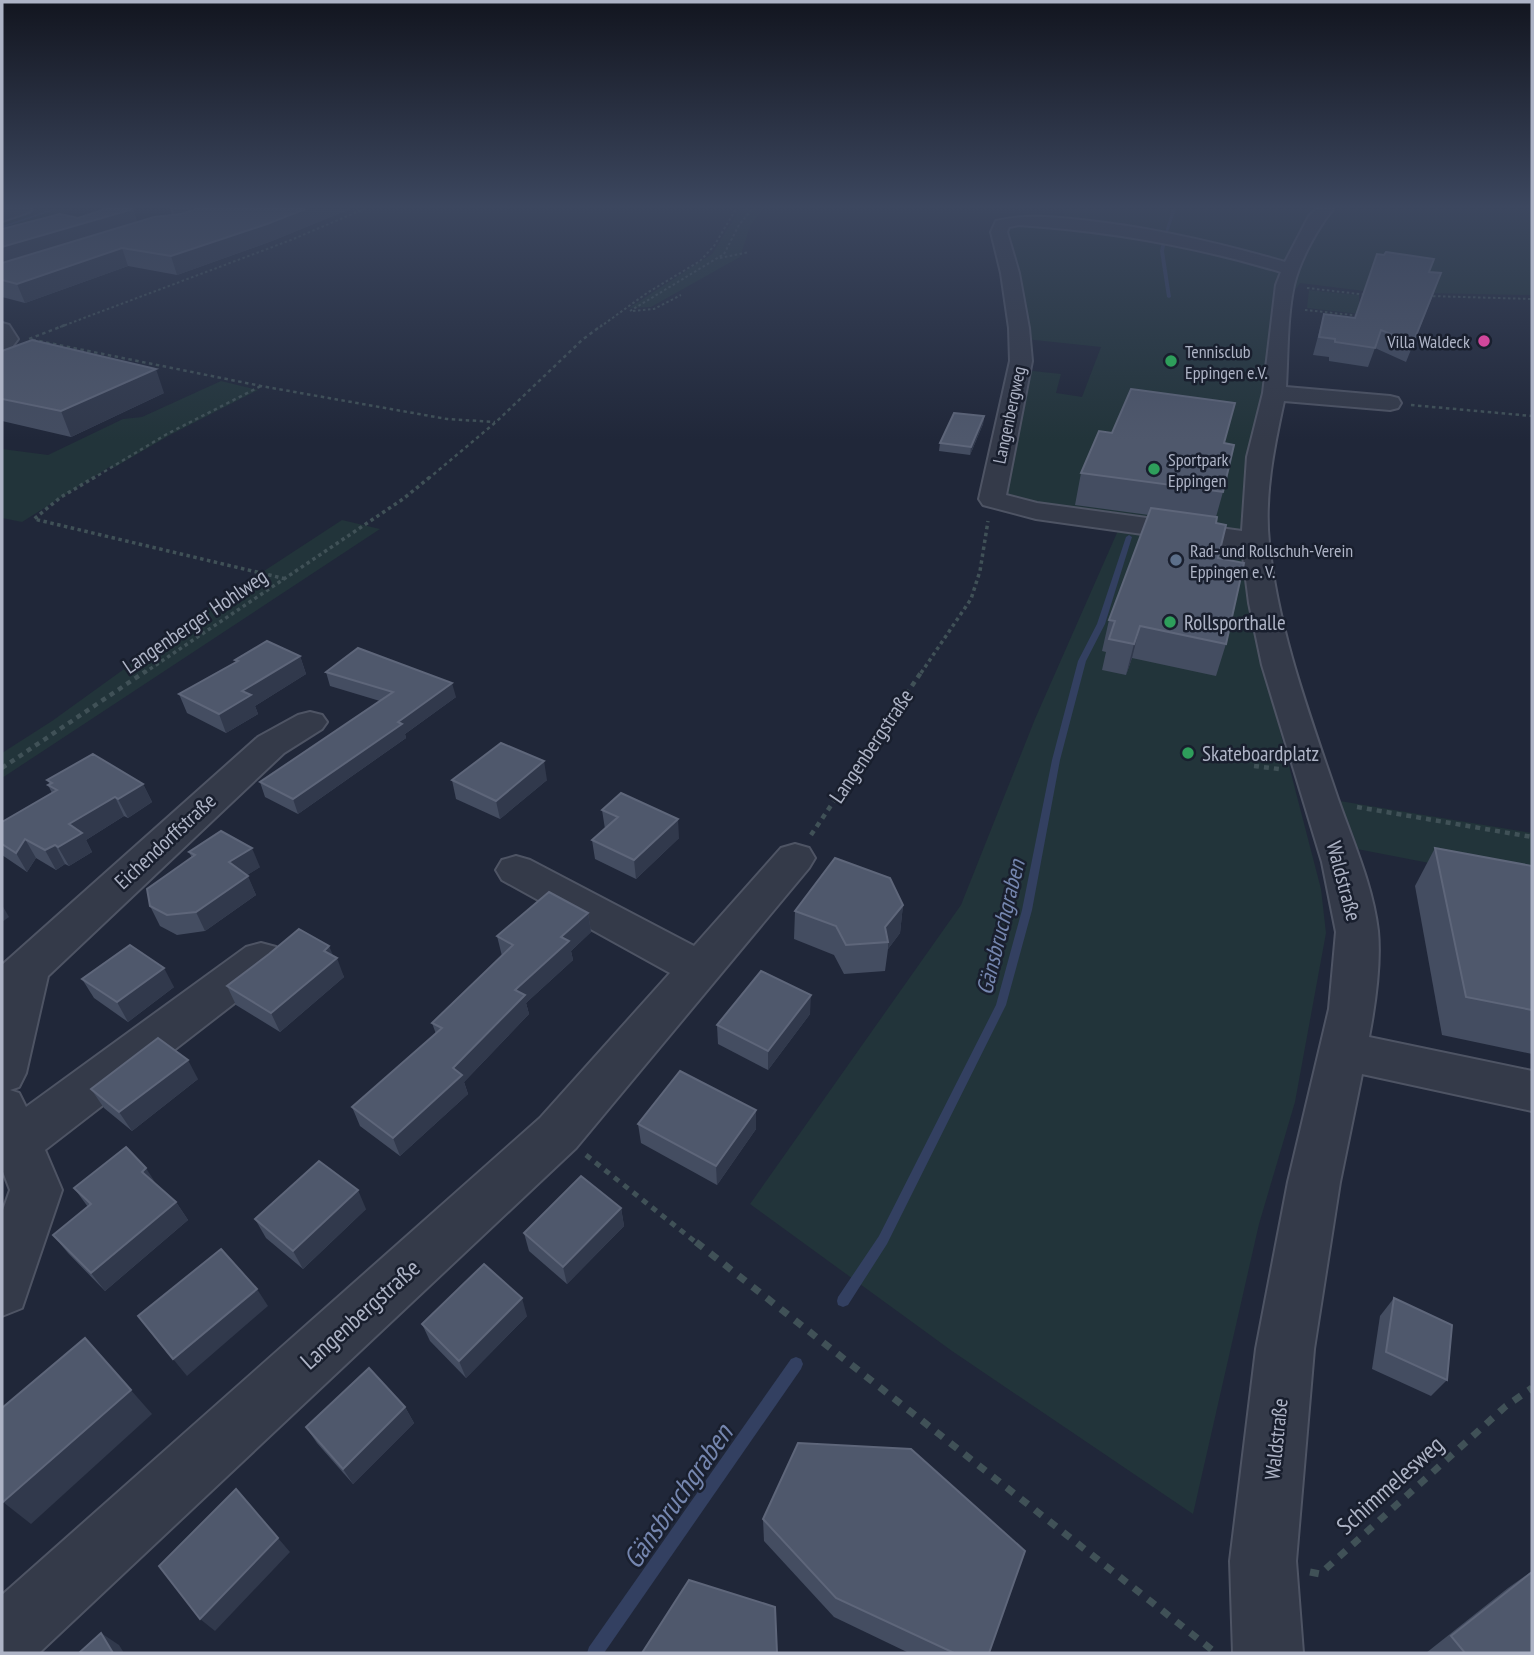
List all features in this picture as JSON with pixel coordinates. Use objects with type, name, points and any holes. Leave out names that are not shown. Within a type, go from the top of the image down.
[{"type":"street","name":"Langenbergweg","points":[[992,499],[1021,362],[1012,286]]},
{"type":"street","name":"Waldstraße","points":[[1268,1653],[1263,1561],[1286,1349],[1314,1182],[1352,1009],[1357,932],[1342,862],[1278,665],[1264,603],[1255,541],[1259,457],[1274,393],[1287,287]]},
{"type":"street","points":[[2,328],[8,339],[2,347]]},
{"type":"street","points":[[1274,393],[1390,403]]},
{"type":"street","points":[[992,499],[1036,511],[1255,541]]},
{"type":"street","name":"Eichendorffstraße","points":[[2,1073],[15,979],[262,753],[310,722]]},
{"type":"street","name":"Langenbergstraße","points":[[2,1641],[558,1133],[795,858]]},
{"type":"street","points":[[516,870],[699,968]]},
{"type":"street","points":[[2,1289],[36,1190],[9,1126],[261,959]]},
{"type":"street","points":[[1343,1051],[1532,1091]]},
{"type":"path","points":[[170,286],[29,340],[261,386],[447,419],[496,422]]},
{"type":"path","name":"Langenberger Hohlweg","points":[[2,768],[403,499],[496,422],[582,340],[660,286]]},
{"type":"path","points":[[630,311],[672,286]]},
{"type":"path","points":[[1287,287],[1368,295],[1365,306]]},
{"type":"path","points":[[1287,287],[1363,316]]},
{"type":"path","points":[[622,310],[654,309],[681,295]]},
{"type":"path","points":[[1423,296],[1532,299]]},
{"type":"path","points":[[261,386],[167,434],[61,497],[34,519],[287,579]]},
{"type":"path","points":[[1390,403],[1532,416]]},
{"type":"path","name":"Langenbergstraße","points":[[795,858],[971,599],[978,586],[980,557],[992,499]]},
{"type":"path","points":[[1320,800],[1532,836]]},
{"type":"path","points":[[558,1133],[1216,1653]]},
{"type":"path","name":"Schimmelesweg","points":[[1263,1561],[1320,1574],[1506,1406],[1532,1388]]},
{"type":"shaded area","points":[[662,286],[688,286],[651,307],[629,308]]},
{"type":"shaded area","points":[[1016,286],[1298,286],[1278,314],[1250,533],[1242,553],[1266,677],[1321,889],[1326,933],[1295,1102],[1259,1224],[1193,1514],[952,1351],[750,1204],[961,905],[1035,719],[1120,526],[1030,507],[998,493],[1024,370],[1061,374],[1056,393],[1082,397],[1101,347],[1025,339]]},
{"type":"shaded area","points":[[1326,286],[1532,286],[1532,295],[1372,292]]},
{"type":"shaded area","points":[[1309,290],[1359,295],[1359,314],[1307,308]]},
{"type":"shaded area","points":[[221,381],[258,390],[115,467],[111,466],[22,522],[2,518],[2,449],[48,455],[123,419],[142,417]]},
{"type":"shaded area","points":[[342,520],[380,529],[2,778],[2,753],[52,721],[224,597]]},
{"type":"shaded area","points":[[1340,801],[1532,833],[1532,883],[1357,849]]},
{"type":"building","points":[[1366,286],[1436,286],[1413,343],[1381,330],[1375,348],[1319,337],[1324,314],[1355,318]]},
{"type":"building","points":[[32,340],[156,369],[61,411],[2,399],[2,351]]},
{"type":"building","name":"Sportpark Eppingen","points":[[1131,389],[1235,403],[1224,443],[1234,445],[1223,492],[1081,473],[1099,431],[1112,433]]},
{"type":"building","points":[[954,413],[984,416],[971,447],[940,443]]},
{"type":"building","points":[[1151,508],[1217,517],[1216,523],[1226,525],[1218,558],[1244,563],[1226,644],[1140,626],[1134,644],[1109,639],[1115,621],[1109,620]]},
{"type":"building","points":[[267,641],[300,656],[242,691],[251,695],[219,714],[179,694],[238,661],[235,660]]},
{"type":"building","points":[[358,648],[452,683],[398,722],[402,724],[293,799],[260,782],[393,692],[326,672]]},
{"type":"building","points":[[501,743],[544,761],[496,801],[452,780]]},
{"type":"building","points":[[93,754],[143,784],[69,824],[82,833],[58,847],[55,845],[45,850],[25,839],[16,853],[2,844],[2,822],[57,790],[48,785],[52,783],[47,780]]},
{"type":"building","points":[[621,793],[678,819],[634,860],[592,840],[618,817],[602,810]]},
{"type":"building","points":[[221,831],[252,848],[229,862],[248,876],[196,912],[167,915],[150,906],[147,889],[195,855],[189,852]]},
{"type":"building","points":[[1435,848],[1532,866],[1532,1010],[1466,997]]},
{"type":"building","points":[[835,858],[890,878],[903,905],[885,927],[888,942],[846,945],[836,926],[795,911]]},
{"type":"building","points":[[549,892],[588,913],[561,937],[569,941],[515,990],[525,995],[453,1068],[462,1075],[393,1138],[352,1107],[442,1028],[432,1023],[513,945],[497,936]]},
{"type":"building","points":[[299,929],[329,946],[324,951],[337,958],[271,1013],[227,986],[269,954]]},
{"type":"building","points":[[130,945],[164,968],[117,1002],[82,979]]},
{"type":"building","points":[[761,971],[811,995],[768,1051],[717,1025]]},
{"type":"building","points":[[158,1038],[188,1060],[119,1112],[91,1089]]},
{"type":"building","points":[[680,1071],[756,1110],[716,1166],[638,1124]]},
{"type":"building","points":[[126,1147],[146,1168],[142,1172],[176,1202],[91,1273],[53,1235],[91,1204],[74,1188]]},
{"type":"building","points":[[319,1161],[358,1190],[293,1251],[255,1219]]},
{"type":"building","points":[[581,1176],[621,1208],[563,1267],[524,1233]]},
{"type":"building","points":[[221,1249],[257,1289],[173,1359],[138,1316]]},
{"type":"building","points":[[484,1264],[522,1298],[459,1361],[422,1324]]},
{"type":"building","points":[[1394,1298],[1452,1325],[1447,1380],[1386,1352]]},
{"type":"building","points":[[85,1338],[131,1390],[3,1502],[2,1408]]},
{"type":"building","points":[[369,1368],[405,1407],[343,1469],[306,1427]]},
{"type":"building","points":[[798,1443],[911,1449],[1025,1551],[989,1653],[954,1653],[836,1598],[763,1519]]},
{"type":"building","points":[[236,1489],[278,1538],[200,1619],[159,1566]]},
{"type":"building","points":[[1532,1572],[1532,1653],[1465,1653],[1451,1636]]},
{"type":"building","points":[[689,1580],[775,1607],[777,1653],[642,1653]]},
{"type":"building","points":[[101,1633],[113,1653],[79,1653]]},
{"type":"waterway","name":"Gänsbruchgraben","points":[[1167,286],[1169,297]]},
{"type":"waterway","name":"Gänsbruchgraben","points":[[843,1301],[883,1240],[1001,1005],[1027,910],[1056,760],[1082,661],[1101,624],[1129,537]]},
{"type":"waterway","name":"Gänsbruchgraben","points":[[595,1653],[796,1364]]},
{"type":"place","name":"Villa Waldeck","points":[[1484,341]]},
{"type":"place","name":"Tennisclub Eppingen e.V.","points":[[1171,361]]},
{"type":"place","name":"Sportpark Eppingen","points":[[1154,469]]},
{"type":"place","name":"Rad- und Rollschuh-Verein Eppingen e. V.","points":[[1176,560]]},
{"type":"place","name":"Rollsporthalle","points":[[1170,622]]},
{"type":"place","name":"Skateboardplatz","points":[[1188,753]]}]
